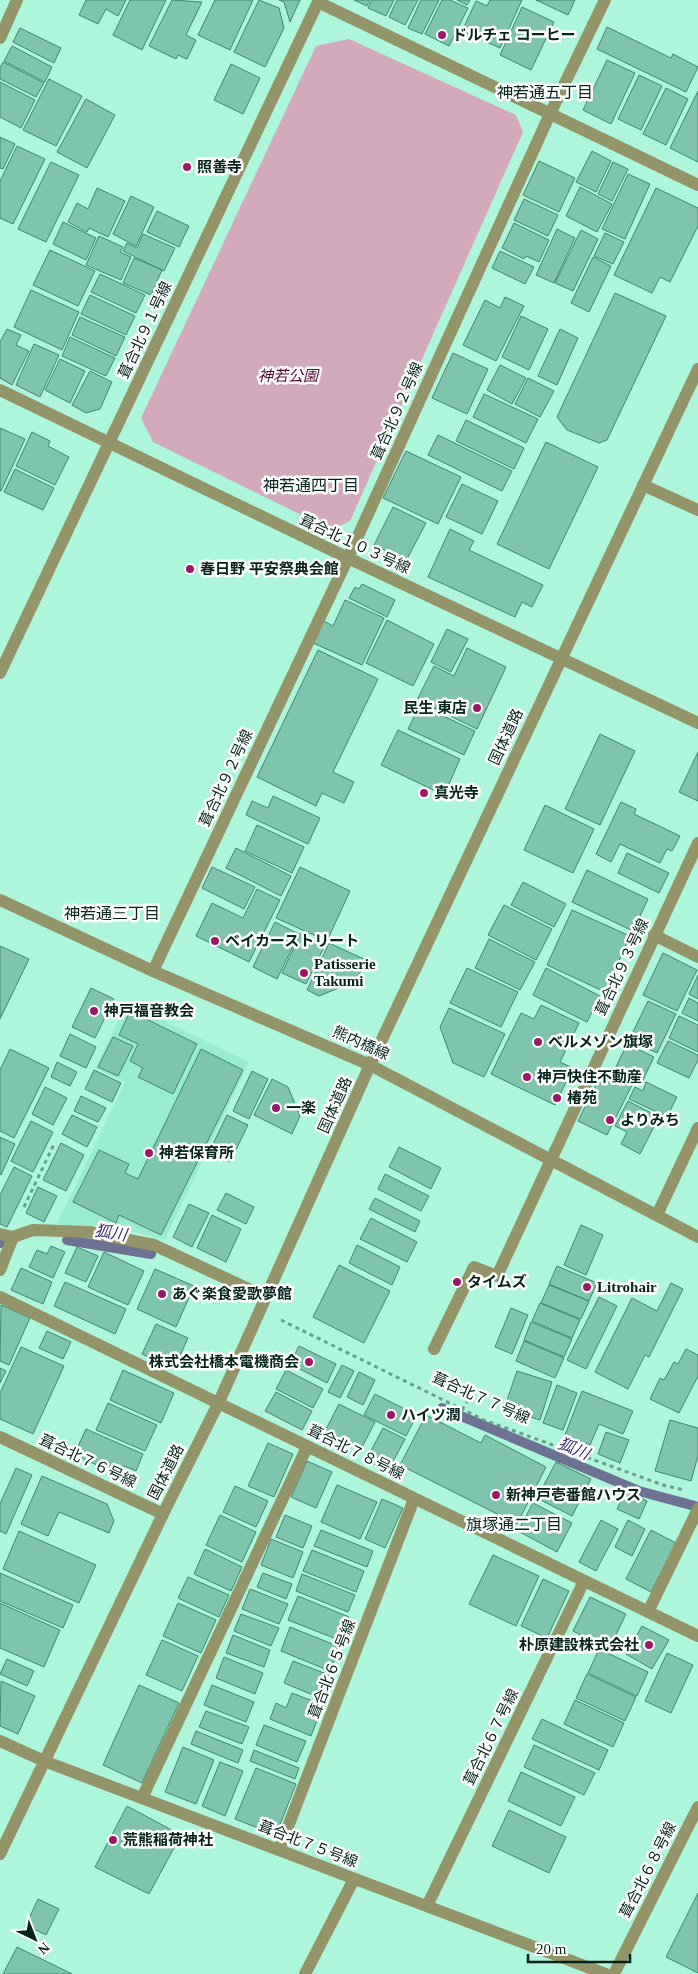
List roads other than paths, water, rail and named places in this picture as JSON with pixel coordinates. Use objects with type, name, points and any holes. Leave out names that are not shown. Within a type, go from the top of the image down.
[{"type":"street","points":[[0,38],[17,0]]},
{"type":"street","name":"葺合北９２号線","points":[[153,971],[348,558],[550,114],[605,0]]},
{"type":"street","points":[[318,1],[698,185]]},
{"type":"street","name":"葺合北９１号線","points":[[0,673],[318,1]]},
{"type":"street","name":"国体道路","points":[[0,1854],[162,1514],[218,1404],[370,1064],[698,369]]},
{"type":"street","name":"葺合北１０３号線","points":[[0,390],[109,444],[698,723]]},
{"type":"street","points":[[643,485],[698,510]]},
{"type":"street","name":"葺合北９３号線","points":[[434,1349],[474,1266],[497,1276],[698,843]]},
{"type":"street","name":"熊内橋線","points":[[0,900],[153,971],[370,1064],[698,1237]]},
{"type":"street","points":[[654,936],[698,957]]},
{"type":"street","points":[[657,1215],[698,1128]]},
{"type":"street","points":[[0,1234],[13,1237],[32,1230],[89,1232],[154,1246],[266,1297]]},
{"type":"street","points":[[0,1270],[13,1237]]},
{"type":"street","name":"葺合北７８号線","points":[[0,1297],[698,1636]]},
{"type":"street","name":"葺合北７６号線","points":[[0,1437],[162,1514]]},
{"type":"street","points":[[142,1798],[307,1447]]},
{"type":"street","name":"葺合北６５号線","points":[[279,1850],[414,1499]]},
{"type":"street","points":[[648,1612],[698,1510]]},
{"type":"street","name":"葺合北６７号線","points":[[427,1906],[584,1581]]},
{"type":"street","name":"葺合北７５号線","points":[[0,1741],[44,1761],[606,1974]]},
{"type":"street","name":"葺合北６８号線","points":[[614,1974],[698,1808]]},
{"type":"street","points":[[305,1974],[354,1878]]},
{"type":"waterway","name":"狐川","points":[[67,1240],[151,1254]]},
{"type":"waterway","name":"狐川","points":[[442,1408],[639,1491],[698,1507]]},
{"type":"place","name":"ドルチェ コーヒー","points":[[442,35]]},
{"type":"place","name":"照善寺","points":[[187,167]]},
{"type":"place","name":"春日野 平安祭典会館","points":[[190,569]]},
{"type":"place","name":"民生 東店","points":[[477,708]]},
{"type":"place","name":"真光寺","points":[[424,793]]},
{"type":"place","name":"ベイカーストリート","points":[[215,941]]},
{"type":"place","name":"Patisserie Takumi","points":[[304,973]]},
{"type":"place","name":"神戸福音教会","points":[[94,1011]]},
{"type":"place","name":"ベルメゾン旗塚","points":[[538,1042]]},
{"type":"place","name":"神戸快住不動産","points":[[527,1077]]},
{"type":"place","name":"椿苑","points":[[557,1098]]},
{"type":"place","name":"一楽","points":[[276,1108]]},
{"type":"place","name":"よりみち","points":[[610,1120]]},
{"type":"place","name":"神若保育所","points":[[149,1153]]},
{"type":"place","name":"タイムズ","points":[[457,1282]]},
{"type":"place","name":"Litrohair","points":[[587,1287]]},
{"type":"place","name":"あぐ楽食愛歌夢館","points":[[162,1294]]},
{"type":"place","name":"株式会社橋本電機商会","points":[[309,1362]]},
{"type":"place","name":"ハイツ潤","points":[[391,1415]]},
{"type":"place","name":"新神戸壱番館ハウス","points":[[496,1495]]},
{"type":"place","name":"朴原建設株式会社","points":[[649,1645]]},
{"type":"place","name":"荒熊稲荷神社","points":[[113,1840]]},
{"type":"district","name":"神若通五丁目","points":[[545,92]]},
{"type":"district","name":"神若通四丁目","points":[[311,485]]},
{"type":"district","name":"神若通三丁目","points":[[112,913]]},
{"type":"district","name":"旗塚通二丁目","points":[[514,1524]]},
{"type":"park label","name":"神若公園","points":[[288,376]]}]
